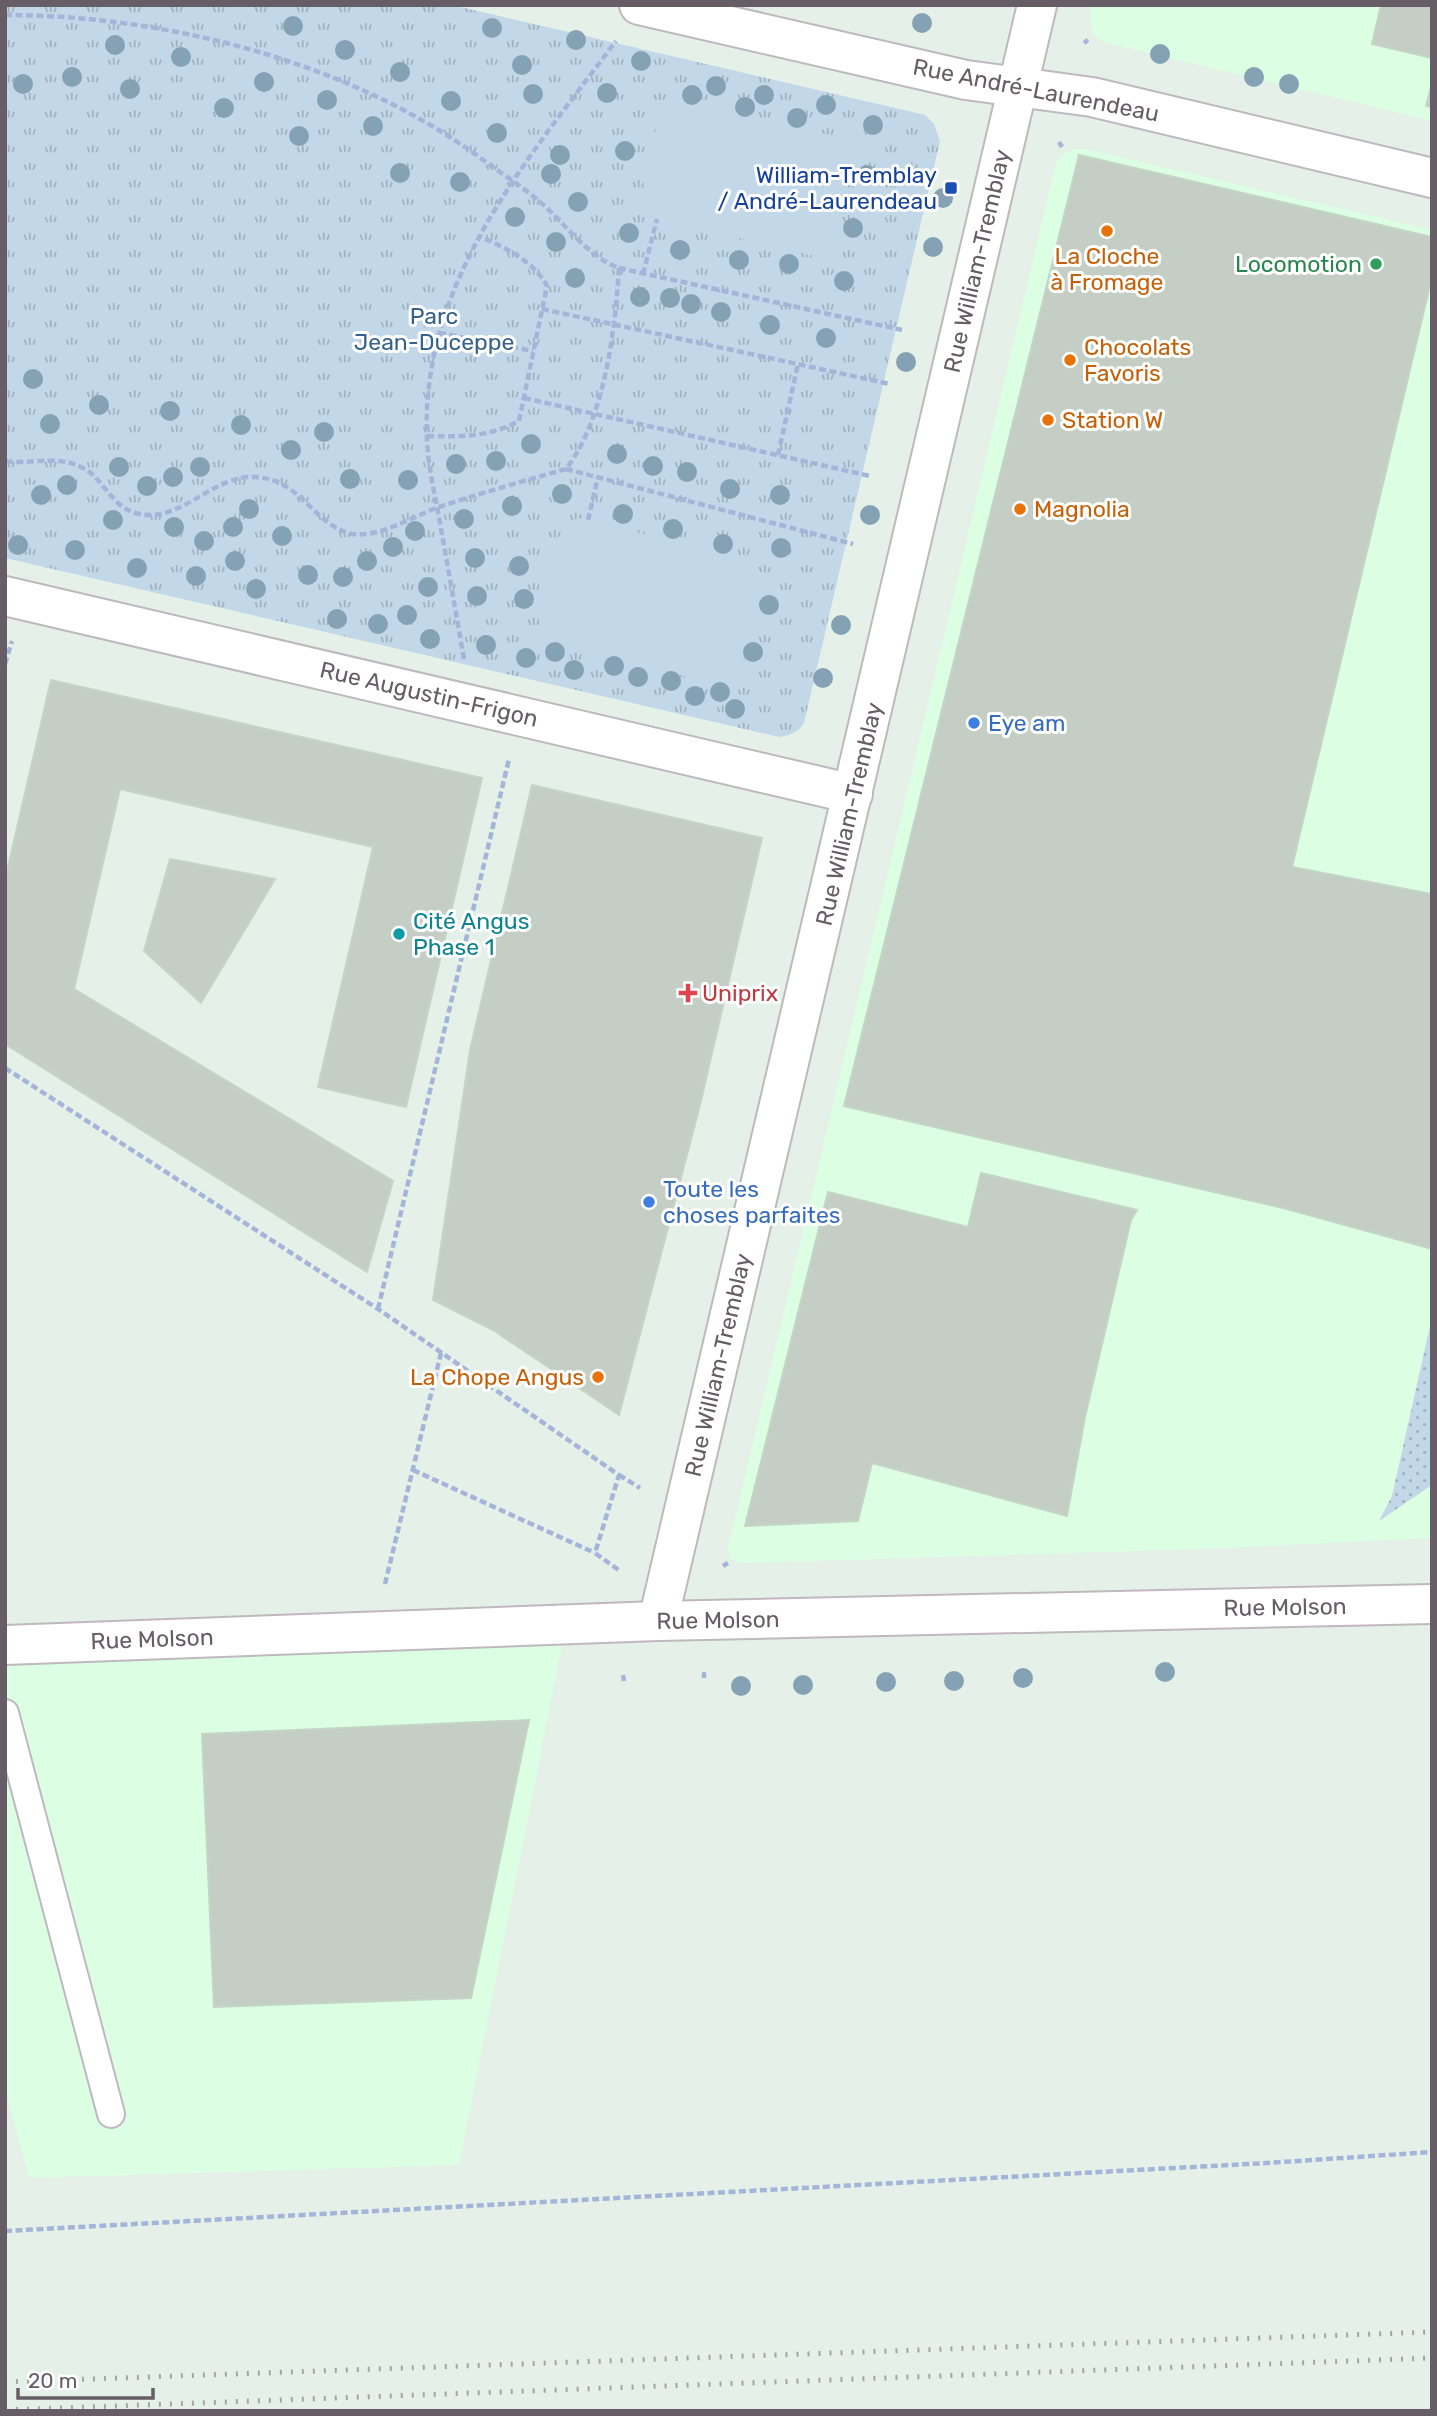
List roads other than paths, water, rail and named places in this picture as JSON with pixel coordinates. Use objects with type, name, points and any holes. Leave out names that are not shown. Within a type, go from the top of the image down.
[{"type":"street","name":"Rue André-Laurendeau","points":[[639,5],[966,80],[1092,97],[1432,178]]},
{"type":"street","name":"Rue William-Tremblay","points":[[658,1621],[1037,5]]},
{"type":"street","name":"Rue Augustin-Frigon","points":[[5,596],[853,794]]},
{"type":"street","name":"Rue Molson","points":[[5,1645],[658,1621],[1432,1604]]},
{"type":"lane","points":[[5,1713],[111,2114]]},
{"type":"railway","points":[[5,2382],[1432,2332]]},
{"type":"railway","points":[[5,2410],[1432,2358]]},
{"type":"place","name":"William-Tremblay / André-Laurendeau","points":[[951,188]]},
{"type":"place","name":"La Cloche à Fromage","points":[[1107,231]]},
{"type":"place","name":"Locomotion","points":[[1376,264]]},
{"type":"place","name":"Chocolats Favoris","points":[[1070,360]]},
{"type":"place","name":"Station W","points":[[1048,420]]},
{"type":"place","name":"Magnolia","points":[[1020,509]]},
{"type":"place","name":"Eye am","points":[[974,723]]},
{"type":"place","name":"Cité Angus Phase 1","points":[[399,934]]},
{"type":"place","name":"Uniprix","points":[[688,993]]},
{"type":"place","name":"Toute les choses parfaites","points":[[649,1202]]},
{"type":"place","name":"La Chope Angus","points":[[598,1377]]},
{"type":"park label","name":"Parc Jean-Duceppe","points":[[434,329]]}]
